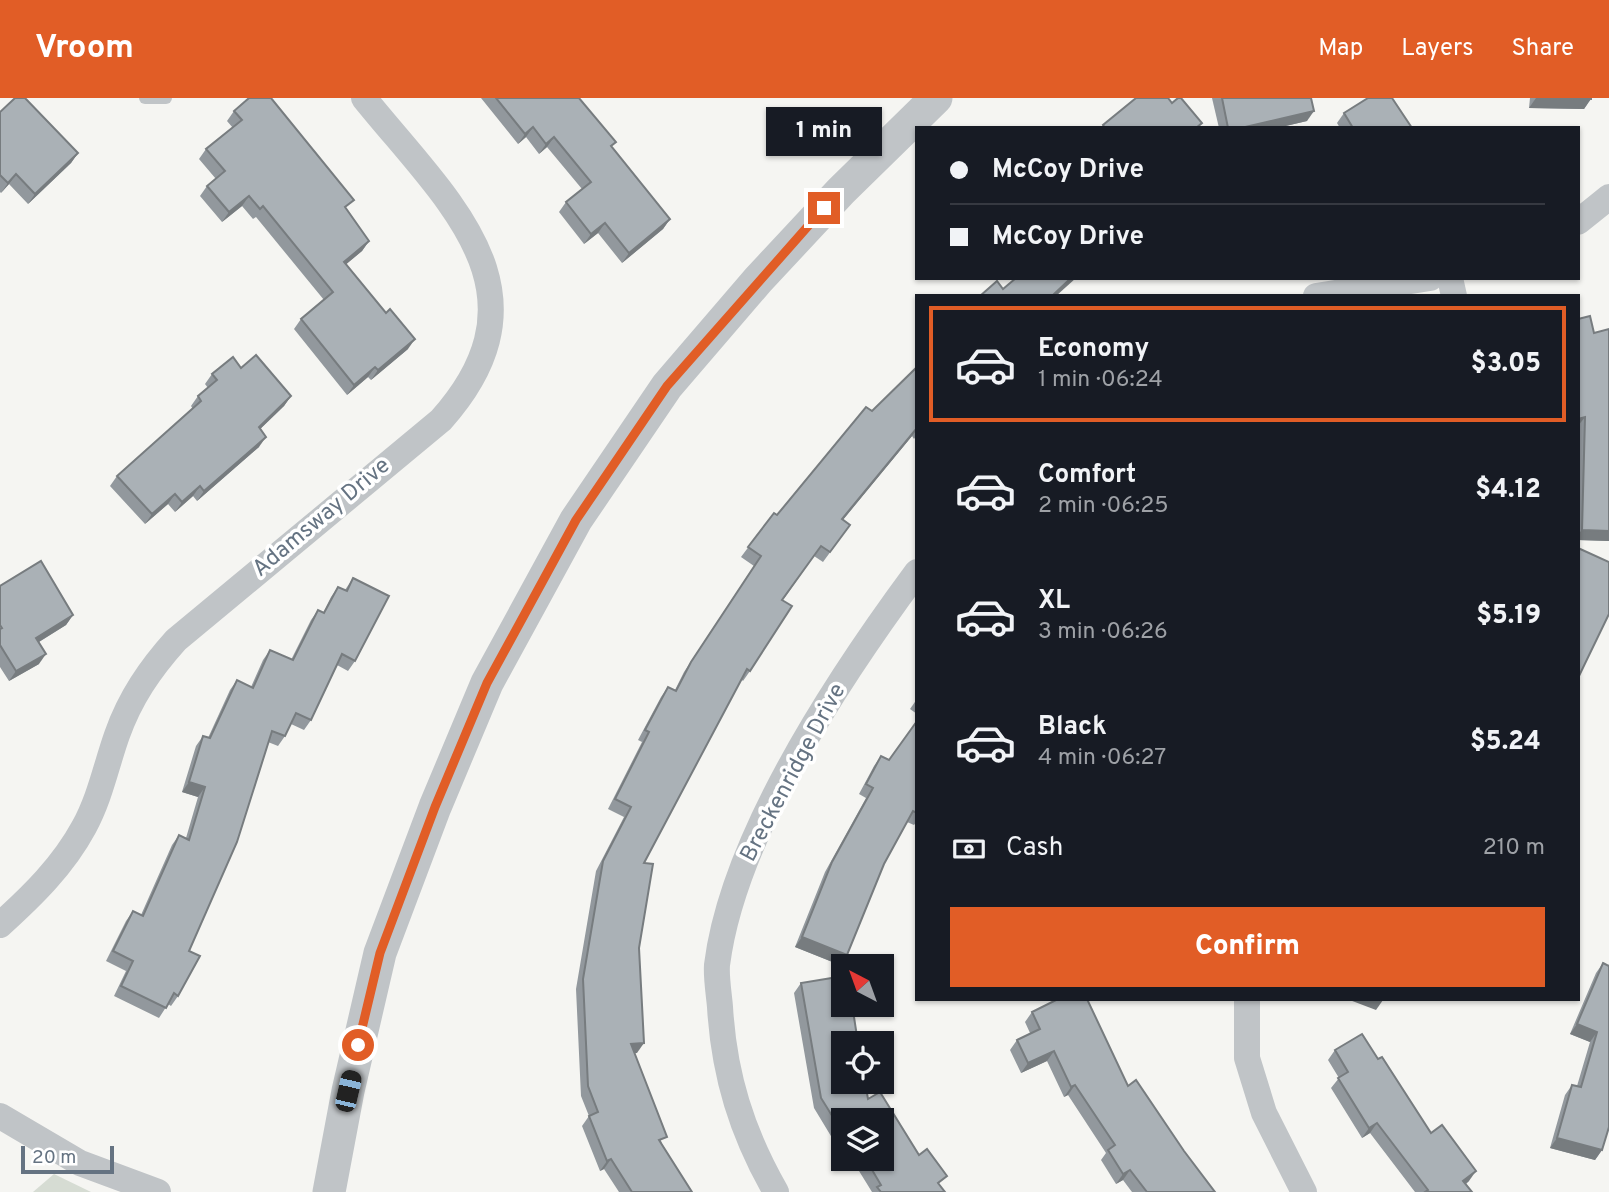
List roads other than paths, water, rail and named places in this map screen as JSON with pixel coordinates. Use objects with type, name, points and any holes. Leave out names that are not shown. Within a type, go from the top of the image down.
[{"type":"street","name":"Adamsway Drive","points":[[0,925],[63,861],[85,826],[99,794],[117,734],[149,671],[176,640],[441,420],[460,399],[477,372],[488,343],[492,313],[480,253],[468,227],[364,98]]},
{"type":"street","points":[[329,1192],[348,1091],[380,953],[435,807],[487,683],[576,520],[667,386],[841,191],[936,98]]},
{"type":"street","points":[[1580,220],[1609,197]]},
{"type":"street","points":[[1329,294],[1417,280]]},
{"type":"street","name":"Breckenridge Drive","points":[[776,1192],[744,1129],[722,1048],[717,967],[732,900],[754,840],[812,728],[878,624],[915,575]]},
{"type":"street","points":[[1247,1001],[1247,1058],[1264,1113],[1304,1192]]},
{"type":"street","points":[[0,1115],[80,1163],[158,1192]]},
{"type":"lane","points":[[145,98],[166,98]]}]
